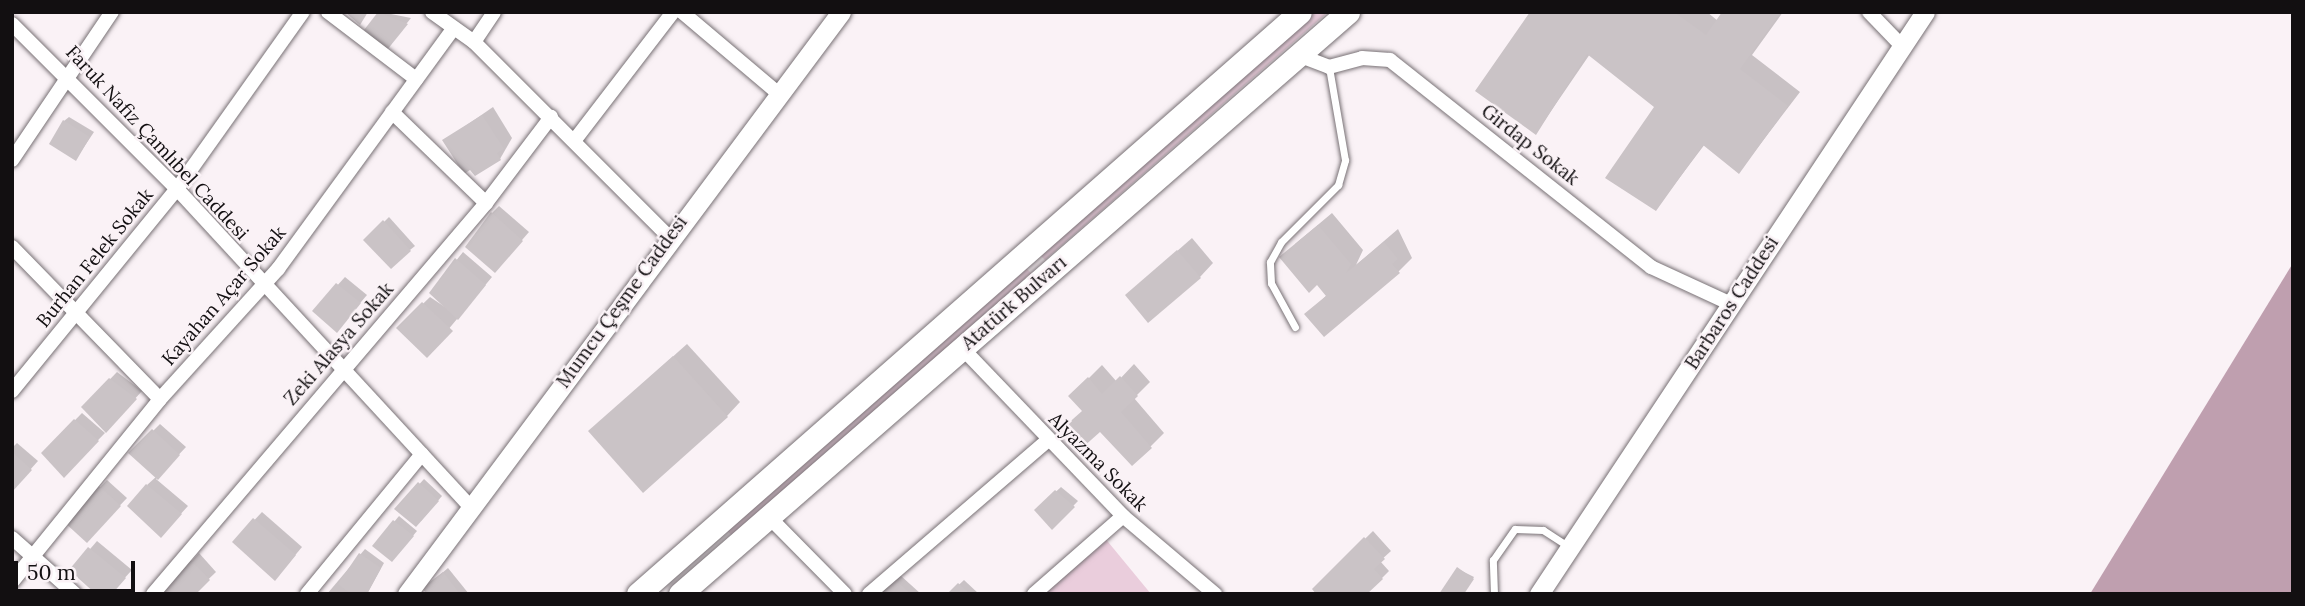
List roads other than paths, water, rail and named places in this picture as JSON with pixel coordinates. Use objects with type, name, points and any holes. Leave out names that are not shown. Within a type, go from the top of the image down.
[{"type":"main road","name":"Atatürk Bulvarı","points":[[638,594],[1300,12]]},
{"type":"main road","name":"Atatürk Bulvarı","points":[[680,594],[1348,12]]},
{"type":"street","points":[[12,160],[71,78],[112,12]]},
{"type":"street","name":"Burhan Felek Sokak","points":[[12,391],[177,189],[303,12]]},
{"type":"street","points":[[328,12],[416,79]]},
{"type":"street","points":[[432,12],[474,42],[670,237]]},
{"type":"street","points":[[474,42],[494,12]]},
{"type":"street","points":[[574,141],[673,12]]},
{"type":"street","points":[[682,12],[779,94]]},
{"type":"street","name":"Mumcu Çeşme Caddesi","points":[[407,594],[670,237],[841,12]]},
{"type":"street","points":[[1869,12],[1902,46]]},
{"type":"street","name":"Barbaros Caddesi","points":[[1539,594],[1925,12]]},
{"type":"street","name":"Faruk Nafiz Çamlıbel Caddesi","points":[[12,23],[71,78],[177,189],[263,284],[344,366],[471,508]]},
{"type":"street","name":"Kayahan Açar Sokak","points":[[12,582],[160,399],[263,284],[454,28]]},
{"type":"street","points":[[1297,55],[1329,67]]},
{"type":"street","name":"Girdap Sokak","points":[[1329,67],[1362,58],[1390,60],[1651,267],[1731,304]]},
{"type":"street","points":[[392,112],[486,203]]},
{"type":"street","name":"Zeki Alasya Sokak","points":[[153,594],[344,366],[486,203],[551,117]]},
{"type":"street","points":[[12,247],[160,399]]},
{"type":"street","name":"Alyazma Sokak","points":[[962,348],[1123,516],[1215,594]]},
{"type":"street","points":[[869,594],[1048,440]]},
{"type":"street","points":[[307,594],[422,454]]},
{"type":"street","points":[[1034,594],[1123,516]]},
{"type":"street","points":[[769,517],[845,594]]},
{"type":"street","points":[[12,538],[75,594]]},
{"type":"lane","points":[[1295,327],[1271,283],[1270,262],[1280,242],[1338,185],[1345,160],[1329,67]]},
{"type":"lane","points":[[1494,594],[1493,560],[1515,529],[1543,530],[1570,547]]}]
